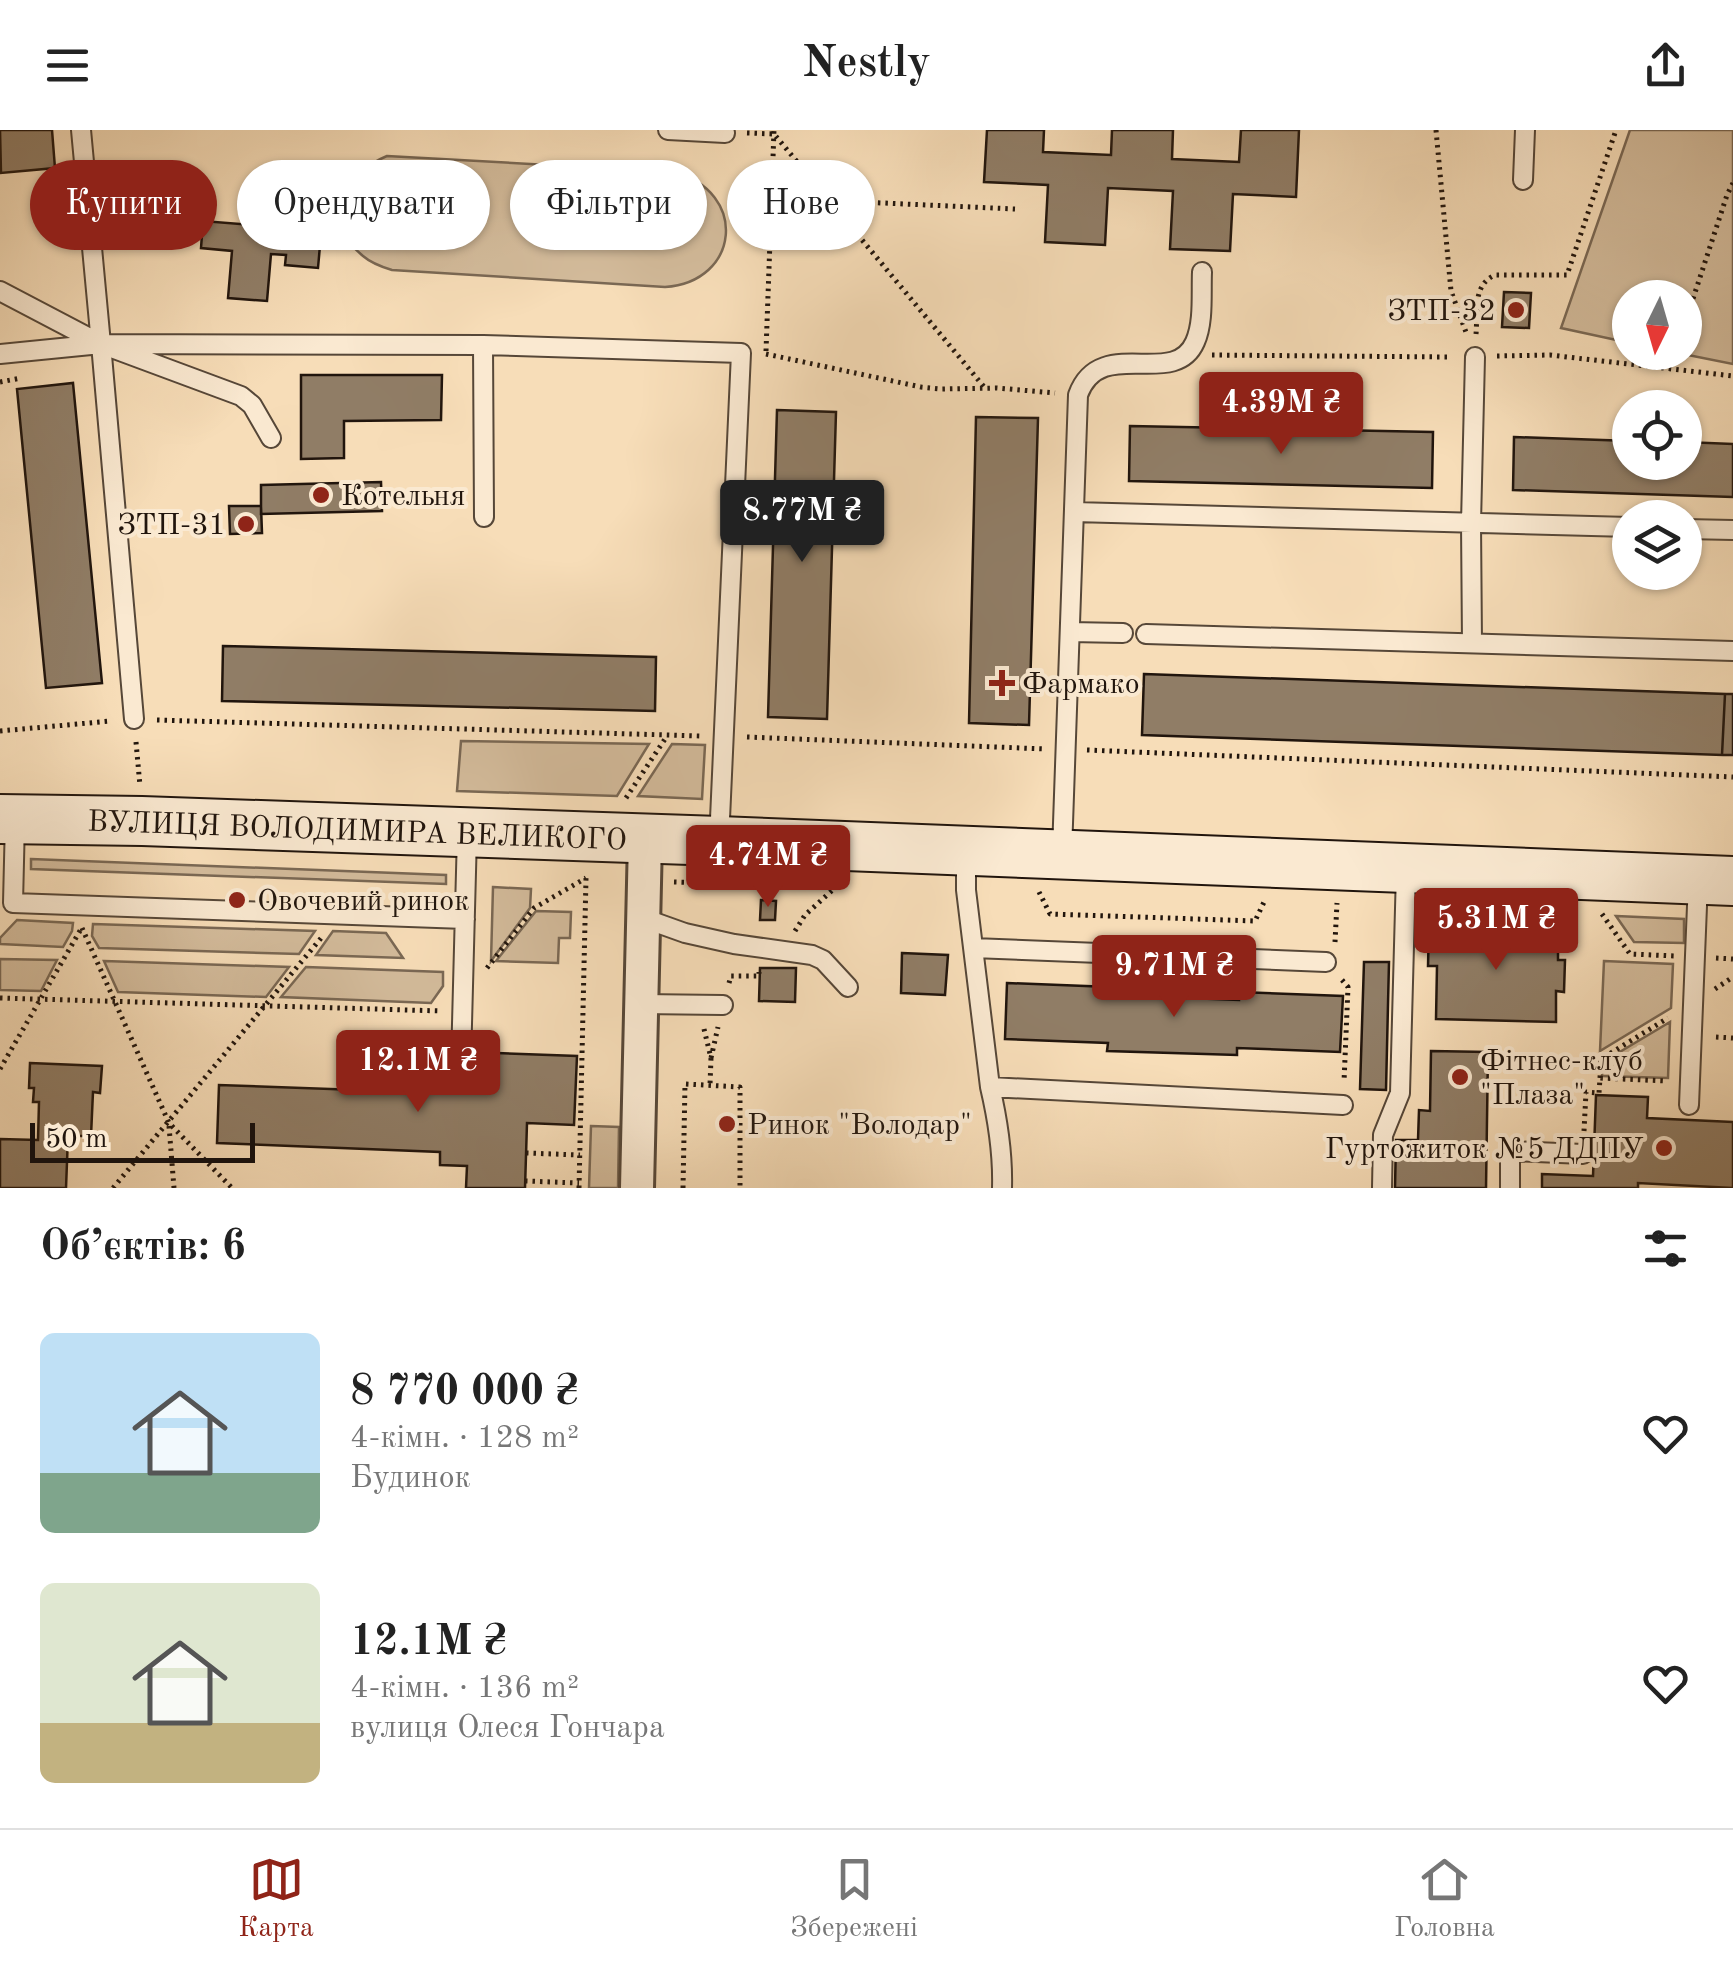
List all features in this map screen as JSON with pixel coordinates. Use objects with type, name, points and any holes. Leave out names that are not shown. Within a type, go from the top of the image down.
[{"type":"street","name":"ВУЛИЦЯ ВОЛОДИМИРА ВЕЛИКОГО","points":[[8,819],[142,820],[966,851],[1051,873],[1406,869],[1715,880]]},
{"type":"street","points":[[637,841],[643,918],[637,1188]]},
{"type":"lane","points":[[81,130],[134,720]]},
{"type":"lane","points":[[668,130],[725,133]]},
{"type":"lane","points":[[1523,180],[1525,130]]},
{"type":"lane","points":[[1051,873],[1065,750],[1078,394],[1083,380],[1096,370],[1113,364],[1176,362],[1188,355],[1197,340],[1200,323],[1202,272]]},
{"type":"lane","points":[[0,290],[101,344],[242,396],[252,405],[271,438]]},
{"type":"lane","points":[[0,354],[101,344],[483,346],[741,353],[719,841]]},
{"type":"lane","points":[[483,346],[484,516]]},
{"type":"lane","points":[[1472,644],[1474,357]]},
{"type":"lane","points":[[1074,512],[1612,527]]},
{"type":"lane","points":[[1702,529],[1733,530]]},
{"type":"lane","points":[[1070,632],[1123,634]]},
{"type":"lane","points":[[1146,634],[1733,651]]},
{"type":"lane","points":[[8,819],[13,903],[465,919]]},
{"type":"lane","points":[[461,1062],[467,834]]},
{"type":"lane","points":[[966,851],[966,890],[990,1087],[1000,1128],[1002,1188]]},
{"type":"lane","points":[[1382,1188],[1383,1135],[1400,1093],[1406,869]]},
{"type":"lane","points":[[1689,1105],[1695,958],[1715,880]]},
{"type":"lane","points":[[643,918],[734,944],[812,955],[824,960],[848,987]]},
{"type":"lane","points":[[973,948],[1332,960]]},
{"type":"lane","points":[[641,1004],[723,1006]]},
{"type":"lane","points":[[990,1087],[1343,1105]]},
{"type":"lane","points":[[1510,1188],[1510,1151],[1583,1154]]},
{"type":"path","points":[[1436,130],[1451,291],[1474,357]]},
{"type":"path","points":[[1474,357],[1479,287],[1486,279],[1567,275],[1616,130]]},
{"type":"path","points":[[773,160],[774,132]]},
{"type":"path","points":[[774,132],[796,160]]},
{"type":"path","points":[[1699,280],[1733,183]]},
{"type":"path","points":[[875,202],[1015,209]]},
{"type":"path","points":[[766,354],[770,250]]},
{"type":"path","points":[[870,250],[985,388]]},
{"type":"path","points":[[741,353],[766,354],[921,387],[1078,394]]},
{"type":"path","points":[[1188,355],[1550,355],[1733,376]]},
{"type":"path","points":[[134,720],[142,820]]},
{"type":"path","points":[[0,731],[134,720],[724,736],[1733,777]]},
{"type":"path","points":[[668,735],[637,841],[782,885]]},
{"type":"path","points":[[1051,873],[1050,914],[1254,922],[1266,898]]},
{"type":"path","points":[[487,968],[534,908],[586,878],[580,1186],[525,1180]]},
{"type":"path","points":[[819,886],[837,886]]},
{"type":"path","points":[[1338,900],[1332,960],[1348,987],[1343,1105]]},
{"type":"path","points":[[1598,908],[1630,954],[1733,959]]},
{"type":"path","points":[[113,1188],[340,915]]},
{"type":"path","points":[[0,1069],[82,928],[169,1124],[174,1188]]},
{"type":"path","points":[[1584,1127],[1586,1092],[1599,1092],[1601,1059],[1733,978]]},
{"type":"path","points":[[0,998],[463,1012]]},
{"type":"path","points":[[699,1005],[710,1058],[710,1085]]},
{"type":"path","points":[[1600,1078],[1690,1082]]},
{"type":"path","points":[[683,1188],[684,1084],[740,1087],[740,1188]]},
{"type":"path","points":[[169,1124],[232,1188]]},
{"type":"path","points":[[526,1153],[580,1156]]},
{"type":"shaded area","points":[[1630,130],[1733,130],[1733,364],[1702,358],[1702,280],[1612,280],[1612,339],[1561,328]]},
{"type":"shaded area","points":[[387,156],[459,160],[380,160]]},
{"type":"shaded area","points":[[490,162],[510,163],[510,250],[707,250],[707,190],[724,216],[726,235],[721,254],[709,270],[690,281],[665,287],[392,270],[357,250],[490,250]]},
{"type":"shaded area","points":[[461,741],[649,744],[617,796],[457,791]]},
{"type":"shaded area","points":[[672,744],[705,745],[702,799],[638,796]]},
{"type":"shaded area","points":[[31,859],[446,875],[446,884],[31,869]]},
{"type":"shaded area","points":[[493,887],[531,889],[530,908],[491,961]]},
{"type":"shaded area","points":[[536,911],[571,912],[570,938],[559,938],[558,963],[496,961]]},
{"type":"shaded area","points":[[1616,916],[1684,919],[1684,943],[1634,942]]},
{"type":"shaded area","points":[[17,920],[73,923],[72,931],[63,947],[0,944],[0,938]]},
{"type":"shaded area","points":[[93,924],[315,931],[299,954],[99,948],[92,936]]},
{"type":"shaded area","points":[[333,931],[386,933],[403,958],[316,955]]},
{"type":"shaded area","points":[[0,959],[57,960],[41,991],[0,990]]},
{"type":"shaded area","points":[[104,961],[289,967],[266,997],[118,992]]},
{"type":"shaded area","points":[[1604,961],[1673,964],[1671,1008],[1600,1051]]},
{"type":"shaded area","points":[[306,967],[443,972],[443,986],[431,1003],[281,997]]},
{"type":"shaded area","points":[[1670,1022],[1668,1078],[1602,1076],[1603,1062]]},
{"type":"shaded area","points":[[591,1126],[619,1127],[618,1188],[589,1188]]},
{"type":"building","points":[[0,130],[52,130],[54,160],[30,160],[30,170],[1,173]]},
{"type":"building","points":[[987,130],[1044,130],[1043,152],[1111,155],[1112,130],[1173,130],[1172,159],[1239,162],[1241,130],[1299,130],[1296,197],[1233,194],[1230,251],[1170,249],[1173,191],[1108,188],[1105,245],[1045,242],[1048,185],[984,182]]},
{"type":"building","points":[[217,222],[237,224],[237,250],[320,250],[318,268],[285,265],[286,255],[271,254],[267,301],[228,298],[232,251],[217,250]]},
{"type":"building","name":"ЗТП-32","points":[[1504,292],[1531,293],[1529,328],[1502,327]]},
{"type":"building","points":[[301,375],[442,375],[441,420],[344,421],[344,458],[301,459]]},
{"type":"building","points":[[73,383],[102,683],[46,688],[17,389]]},
{"type":"building","points":[[777,410],[836,412],[827,719],[768,717]]},
{"type":"building","points":[[976,417],[1038,418],[1029,725],[969,723]]},
{"type":"building","points":[[1130,426],[1433,432],[1432,488],[1129,481]]},
{"type":"building","points":[[1514,437],[1612,440],[1612,480],[1702,480],[1702,443],[1733,444],[1733,497],[1513,490]]},
{"type":"building","name":"Котельня","points":[[381,482],[382,511],[261,514],[261,485]]},
{"type":"building","name":"ЗТП-31","points":[[229,506],[261,506],[262,533],[230,534]]},
{"type":"building","points":[[223,646],[656,657],[655,711],[222,701]]},
{"type":"building","points":[[1144,674],[1725,694],[1722,755],[1142,735]]},
{"type":"building","points":[[1725,694],[1733,694],[1733,755],[1722,755]]},
{"type":"building","points":[[761,900],[776,901],[775,920],[760,920]]},
{"type":"building","points":[[1429,925],[1558,928],[1558,960],[1565,960],[1564,992],[1556,991],[1556,1022],[1436,1019],[1437,966],[1428,966]]},
{"type":"building","points":[[902,953],[948,955],[945,995],[901,993]]},
{"type":"building","points":[[1364,962],[1389,962],[1386,1090],[1360,1089]]},
{"type":"building","points":[[760,968],[796,968],[795,1002],[759,1001]]},
{"type":"building","points":[[1007,983],[1110,987],[1110,995],[1239,1000],[1239,992],[1343,996],[1340,1052],[1237,1048],[1237,1055],[1107,1051],[1108,1043],[1005,1039]]},
{"type":"building","points":[[1431,1051],[1488,1052],[1486,1188],[1395,1188],[1396,1140],[1418,1140],[1419,1110],[1430,1111]]},
{"type":"building","points":[[468,1052],[577,1056],[574,1125],[527,1123],[525,1188],[466,1188],[467,1166],[440,1165],[440,1152],[217,1143],[219,1085],[441,1093],[442,1073],[467,1074]]},
{"type":"building","points":[[30,1063],[102,1066],[100,1093],[93,1092],[91,1136],[68,1136],[66,1188],[0,1188],[0,1139],[38,1140],[39,1102],[33,1102],[34,1088],[29,1088]]},
{"type":"building","name":"Гуртожиток №5 ДДПУ","points":[[1596,1095],[1648,1097],[1647,1118],[1733,1122],[1733,1188],[1638,1183],[1638,1188],[1542,1188],[1542,1174],[1593,1176]]},
{"type":"place","name":"ЗТП-32","points":[[1516,310]]},
{"type":"place","name":"Котельня","points":[[321,495]]},
{"type":"place","name":"ЗТП-31","points":[[246,524]]},
{"type":"place","name":"Фармако","points":[[1002,683]]},
{"type":"place","name":"Овочевий ринок","points":[[237,900]]},
{"type":"place","name":"Фітнес-клуб \"Плаза\"","points":[[1460,1077]]},
{"type":"place","name":"Ринок \"Володар\"","points":[[727,1124]]},
{"type":"place","name":"Гуртожиток №5 ДДПУ","points":[[1664,1148]]}]
